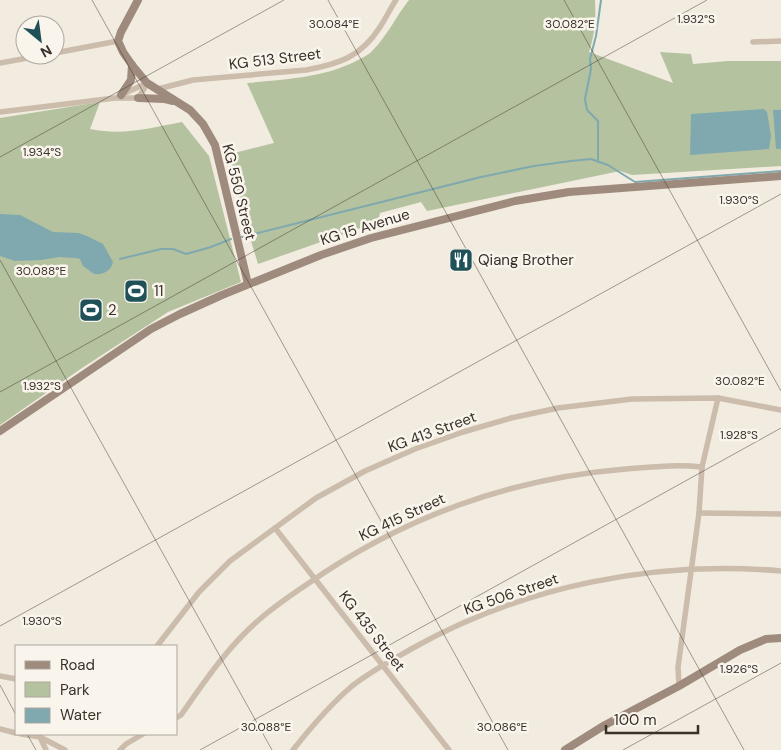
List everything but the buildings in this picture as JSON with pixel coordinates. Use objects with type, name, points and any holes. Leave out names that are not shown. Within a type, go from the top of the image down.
[{"type":"main road","points":[[118,41],[120,32],[138,0]]},
{"type":"main road","name":"KG 550 Street","points":[[118,41],[123,52],[147,83],[183,104],[203,124],[215,145],[248,284]]},
{"type":"main road","points":[[118,97],[131,80],[132,65]]},
{"type":"main road","points":[[138,98],[165,99],[183,104]]},
{"type":"main road","name":"KG 15 Avenue","points":[[0,431],[151,330],[180,314],[248,284],[321,255],[371,238],[515,201],[569,192],[781,176]]},
{"type":"main road","points":[[564,750],[740,650],[766,639],[781,638]]},
{"type":"street","name":"KG 513 Street","points":[[158,89],[193,80],[306,70],[346,60],[362,51],[379,29],[396,0]]},
{"type":"street","points":[[65,51],[118,41]]},
{"type":"street","points":[[753,42],[781,41]]},
{"type":"street","points":[[0,63],[15,60]]},
{"type":"street","points":[[118,97],[147,83]]},
{"type":"street","points":[[0,112],[118,97],[138,98],[147,83]]},
{"type":"street","points":[[679,686],[678,667],[699,512],[702,467],[718,398]]},
{"type":"street","name":"KG 413 Street","points":[[158,645],[199,592],[230,561],[316,498],[365,471],[416,449],[511,418],[558,408],[632,399],[718,398],[781,410]]},
{"type":"street","name":"KG 415 Street","points":[[178,717],[217,664],[259,620],[283,600],[376,540],[416,521],[472,500],[538,481],[590,472],[678,464],[702,467]]},
{"type":"street","points":[[699,512],[781,514]]},
{"type":"street","name":"KG 435 Street","points":[[275,528],[449,750]]},
{"type":"street","name":"KG 506 Street","points":[[293,750],[311,727],[336,701],[363,678],[444,631],[509,604],[612,577],[690,570],[763,569],[781,571]]},
{"type":"street","points":[[0,676],[15,679]]},
{"type":"street","points":[[0,729],[15,733]]},
{"type":"street","points":[[30,735],[40,736],[65,750]]},
{"type":"street","points":[[120,750],[141,735]]},
{"type":"street","points":[[40,736],[46,750]]},
{"type":"green space","points":[[409,0],[595,0],[595,26],[589,52],[673,83],[660,52],[691,54],[693,64],[728,61],[781,61],[781,166],[632,175],[620,171],[427,211],[421,202],[380,213],[378,222],[258,264],[238,198],[230,154],[274,143],[247,83],[319,74],[360,59],[370,53],[388,32]]},
{"type":"green space","points":[[100,102],[90,129],[114,132],[148,129],[182,122],[209,156],[241,282],[168,312],[82,368],[0,425],[0,118]]},
{"type":"water","points":[[764,109],[767,112],[771,136],[769,149],[690,155],[691,114]]},
{"type":"water","points":[[773,110],[781,110],[781,149],[776,149]]},
{"type":"water","points":[[0,214],[20,215],[53,232],[79,233],[87,236],[103,244],[113,262],[112,265],[106,272],[94,274],[83,266],[80,259],[76,258],[59,257],[15,261],[0,256]]},
{"type":"waterway","points":[[598,162],[598,121],[587,110],[585,99],[601,0]]},
{"type":"waterway","points":[[242,237],[481,177],[534,166],[571,161],[591,159],[608,165],[635,182],[781,171]]},
{"type":"waterway","points":[[120,259],[161,249],[173,249],[186,254],[231,239]]},
{"type":"place","name":"Qiang Brother","points":[[461,260]]},
{"type":"place","name":"11","points":[[136,291]]},
{"type":"place","name":"2","points":[[91,310]]}]
